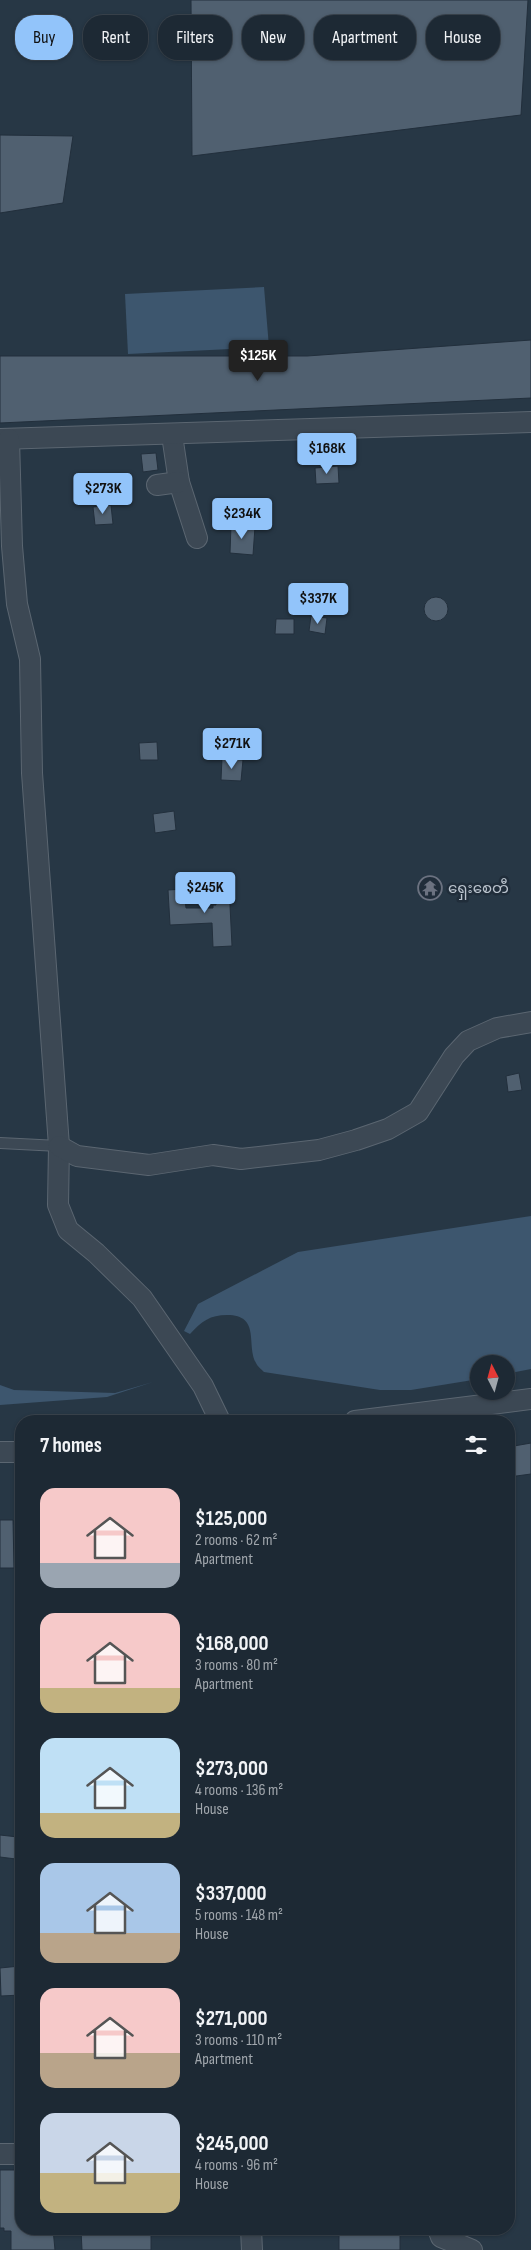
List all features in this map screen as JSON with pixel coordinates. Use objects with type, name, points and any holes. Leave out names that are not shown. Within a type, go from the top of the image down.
[{"type":"street","points":[[217,1415],[203,1386],[142,1298],[96,1253],[68,1230],[58,1205],[59,1146],[32,773],[30,659],[17,604],[4,439],[531,422]]},
{"type":"street","points":[[172,435],[179,482],[197,538]]},
{"type":"street","points":[[157,485],[179,482]]},
{"type":"street","points":[[59,1146],[77,1156],[149,1165],[213,1155],[241,1159],[319,1150],[388,1130],[418,1112],[454,1056],[468,1042],[497,1028],[531,1022]]},
{"type":"street","points":[[401,1415],[531,1398]]},
{"type":"street","points":[[0,1452],[15,1452]]},
{"type":"street","points":[[0,2154],[15,2154]]},
{"type":"street","points":[[251,2235],[252,2250]]},
{"type":"street","points":[[440,2235],[472,2250]]},
{"type":"lane","points":[[0,1142],[59,1146]]},
{"type":"water","points":[[264,287],[269,347],[128,354],[125,294]]},
{"type":"water","points":[[531,1216],[531,1369],[515,1372],[515,1355],[470,1355],[470,1380],[411,1390],[380,1390],[264,1372],[257,1365],[253,1356],[248,1325],[238,1316],[216,1316],[202,1322],[190,1334],[184,1331],[198,1304],[298,1252]]},
{"type":"water","points":[[153,1382],[107,1397],[0,1405],[0,1385],[14,1390],[115,1393]]},
{"type":"building","points":[[191,0],[528,0],[521,115],[192,156],[191,60],[232,60],[232,15],[191,15]]},
{"type":"building","points":[[0,135],[73,136],[63,203],[0,213]]},
{"type":"building","points":[[531,340],[531,398],[0,423],[0,356],[307,356]]},
{"type":"building","points":[[156,453],[158,470],[143,472],[141,454]]},
{"type":"building","points":[[338,466],[339,483],[316,484],[315,468]]},
{"type":"building","points":[[111,505],[113,524],[95,525],[93,507]]},
{"type":"building","points":[[231,525],[255,527],[253,555],[230,553]]},
{"type":"building","points":[[436,597],[445,600],[448,609],[445,618],[436,621],[427,618],[424,609],[427,600]]},
{"type":"building","points":[[311,616],[327,618],[325,634],[309,631]]},
{"type":"building","points":[[276,619],[294,619],[294,634],[275,634]]},
{"type":"building","points":[[157,742],[158,760],[140,760],[139,743]]},
{"type":"building","points":[[222,758],[243,760],[241,781],[221,780]]},
{"type":"building","points":[[174,811],[176,830],[155,833],[153,814]]},
{"type":"building","points":[[229,885],[232,946],[213,947],[212,923],[170,925],[168,890],[184,889],[186,908],[213,908],[213,905],[216,905],[215,886]]},
{"type":"building","points":[[519,1073],[522,1090],[508,1092],[506,1076]]},
{"type":"building","points":[[531,1443],[531,1474],[515,1476],[515,1446]]},
{"type":"building","points":[[0,1520],[13,1520],[14,1568],[0,1568]]},
{"type":"building","points":[[0,1835],[15,1837],[15,1859],[0,1857]]},
{"type":"building","points":[[15,1966],[15,1995],[1,1996],[0,1968]]},
{"type":"building","points":[[0,2170],[15,2170],[15,2235],[54,2235],[55,2250],[11,2250],[11,2231],[4,2231],[4,2228],[0,2228]]},
{"type":"building","points":[[81,2235],[151,2235],[151,2250],[82,2250]]},
{"type":"building","points":[[339,2235],[400,2235],[400,2250],[339,2250]]},
{"type":"place","name":"ရှေးစေတီ","points":[[430,888]]}]
